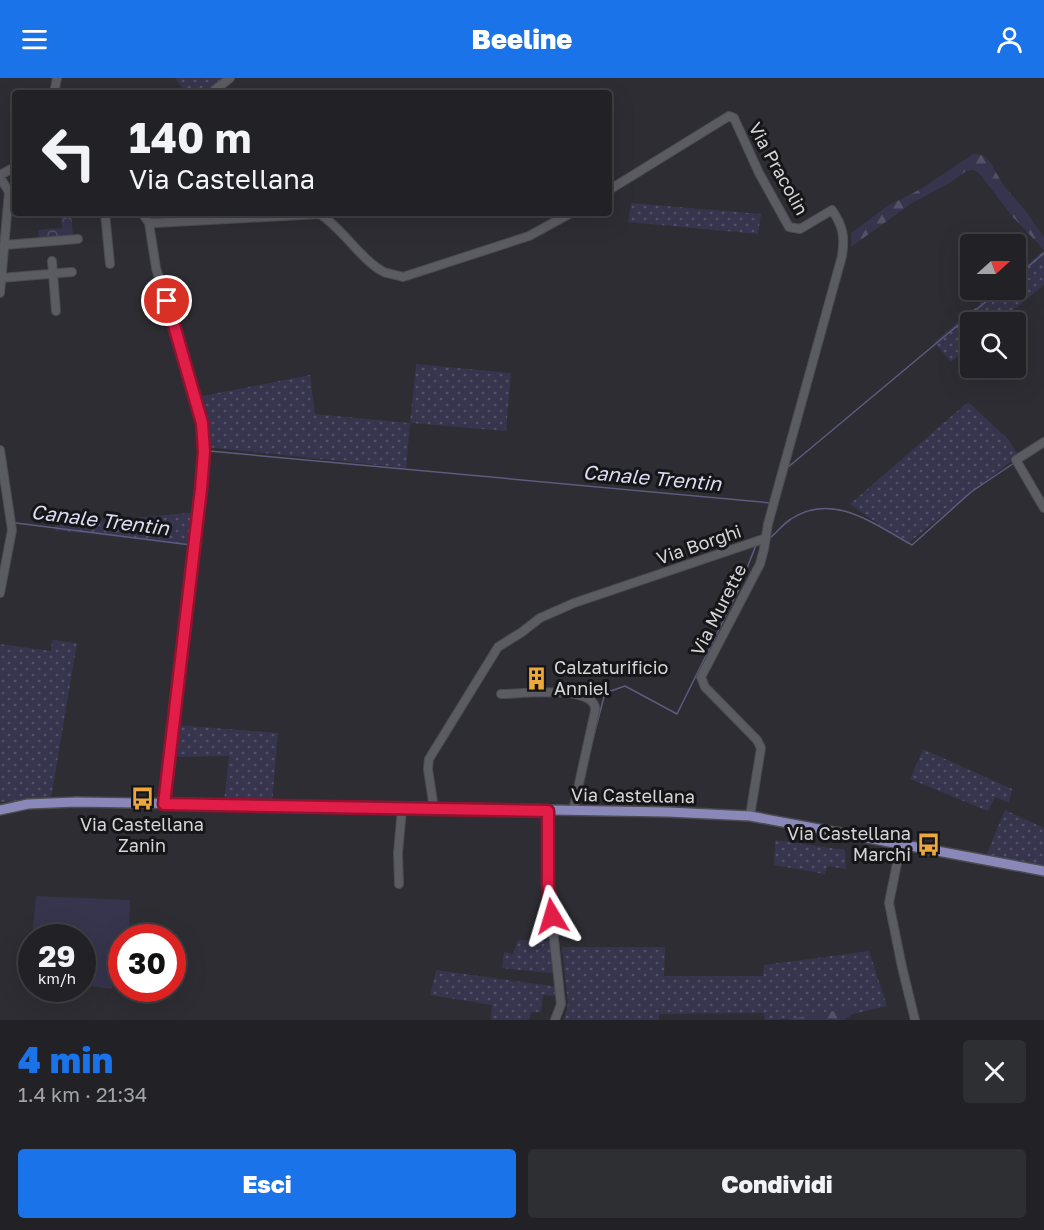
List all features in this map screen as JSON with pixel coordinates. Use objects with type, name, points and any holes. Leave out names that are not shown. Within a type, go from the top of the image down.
[{"type":"main road","name":"Via Castellana","points":[[0,810],[39,803],[750,816],[1044,871]]},
{"type":"street","points":[[215,90],[230,78]]},
{"type":"street","name":"Via Pracolin","points":[[612,188],[729,116],[734,118],[759,173],[789,227],[800,229],[832,210]]},
{"type":"street","points":[[0,176],[11,186],[0,293]]},
{"type":"street","points":[[0,203],[9,198]]},
{"type":"street","name":"Via Borghi","points":[[434,809],[428,769],[429,759],[498,646],[550,612],[766,538],[843,256],[845,238],[841,223],[832,210]]},
{"type":"street","points":[[105,216],[110,264]]},
{"type":"street","points":[[144,216],[149,223],[156,268],[193,388],[205,439],[164,804]]},
{"type":"street","points":[[149,223],[282,216]]},
{"type":"street","points":[[323,216],[334,224],[366,258],[384,272],[403,277],[529,236],[566,216]]},
{"type":"street","points":[[4,245],[78,239]]},
{"type":"street","points":[[52,261],[56,311]]},
{"type":"street","points":[[1,278],[72,272]]},
{"type":"street","points":[[1044,442],[1016,460],[1044,508]]},
{"type":"street","points":[[0,450],[12,530],[0,593]]},
{"type":"street","name":"Via Murette","points":[[750,816],[760,748],[757,740],[705,687],[701,677],[760,564],[766,538]]},
{"type":"street","points":[[501,694],[576,693],[593,700],[596,711],[573,811]]},
{"type":"street","points":[[399,884],[398,853],[402,809]]},
{"type":"street","points":[[548,811],[548,884],[561,1004],[555,1020]]},
{"type":"street","points":[[901,843],[889,903],[915,1020]]},
{"type":"green space","points":[[175,78],[228,78],[213,90],[184,90]]},
{"type":"green space","points":[[973,154],[983,155],[990,162],[1004,186],[1044,237],[1044,250],[1012,216],[979,173],[973,170],[966,171],[948,184],[912,203],[851,247],[851,233],[889,205],[921,189]]},
{"type":"green space","points":[[631,203],[761,214],[758,234],[628,222]]},
{"type":"green space","points":[[61,216],[71,216],[73,236],[39,239],[38,230],[62,228]]},
{"type":"green space","points":[[1044,250],[1044,285],[1026,300],[1026,265]]},
{"type":"green space","points":[[985,300],[1026,300],[1011,312],[970,312]]},
{"type":"green space","points":[[960,321],[960,354],[951,362],[934,342]]},
{"type":"green space","points":[[416,364],[511,373],[506,431],[410,423]]},
{"type":"green space","points":[[310,375],[315,414],[410,423],[406,468],[206,447],[208,430],[198,397]]},
{"type":"green space","points":[[968,402],[1009,440],[1018,456],[907,544],[850,504]]},
{"type":"green space","points":[[199,512],[195,545],[55,530],[55,525]]},
{"type":"green space","points":[[52,640],[77,643],[51,799],[0,802],[0,644],[51,651]]},
{"type":"green space","points":[[176,725],[278,733],[272,803],[224,802],[229,756],[173,757]]},
{"type":"green space","points":[[923,749],[1012,789],[1009,803],[995,797],[988,811],[910,779]]},
{"type":"green space","points":[[1005,810],[1044,828],[1044,867],[986,856]]},
{"type":"green space","points":[[775,840],[845,850],[846,869],[827,866],[825,874],[774,865]]},
{"type":"green space","points":[[36,896],[130,900],[129,924],[108,924],[108,988],[96,987],[96,924],[33,924]]},
{"type":"green space","points":[[518,940],[554,941],[558,974],[502,968],[504,952],[513,954]]},
{"type":"green space","points":[[562,947],[665,947],[664,976],[763,976],[764,965],[869,951],[887,1006],[853,1014],[853,1009],[794,1019],[765,1020],[764,1013],[659,1014],[659,1020],[564,1020],[568,1003]]},
{"type":"green space","points":[[436,970],[559,987],[560,997],[543,995],[541,1012],[531,1012],[529,1020],[491,1020],[492,1005],[430,995]]},
{"type":"green space","points":[[853,1009],[853,1014],[844,1020],[787,1020]]},
{"type":"waterway","name":"Canale Trentin","points":[[1026,268],[1044,253]]},
{"type":"waterway","name":"Canale Trentin","points":[[787,468],[988,300]]},
{"type":"waterway","name":"Canale Trentin","points":[[209,451],[771,503]]},
{"type":"waterway","points":[[770,538],[791,519],[807,511],[822,508],[853,514],[912,545],[971,492],[1014,463]]},
{"type":"waterway","name":"Canale Trentin","points":[[16,523],[191,545]]},
{"type":"waterway","points":[[590,750],[605,693],[625,686],[677,714],[738,591],[756,545]]},
{"type":"place","name":"Calzaturificio Anniel","points":[[536,678]]},
{"type":"place","name":"Via Castellana Zanin","points":[[142,799]]},
{"type":"place","name":"Via Castellana Marchi","points":[[929,844]]},
{"type":"route","points":[[167,301],[193,388],[205,439],[164,804],[548,811],[548,884],[552,916]]}]
